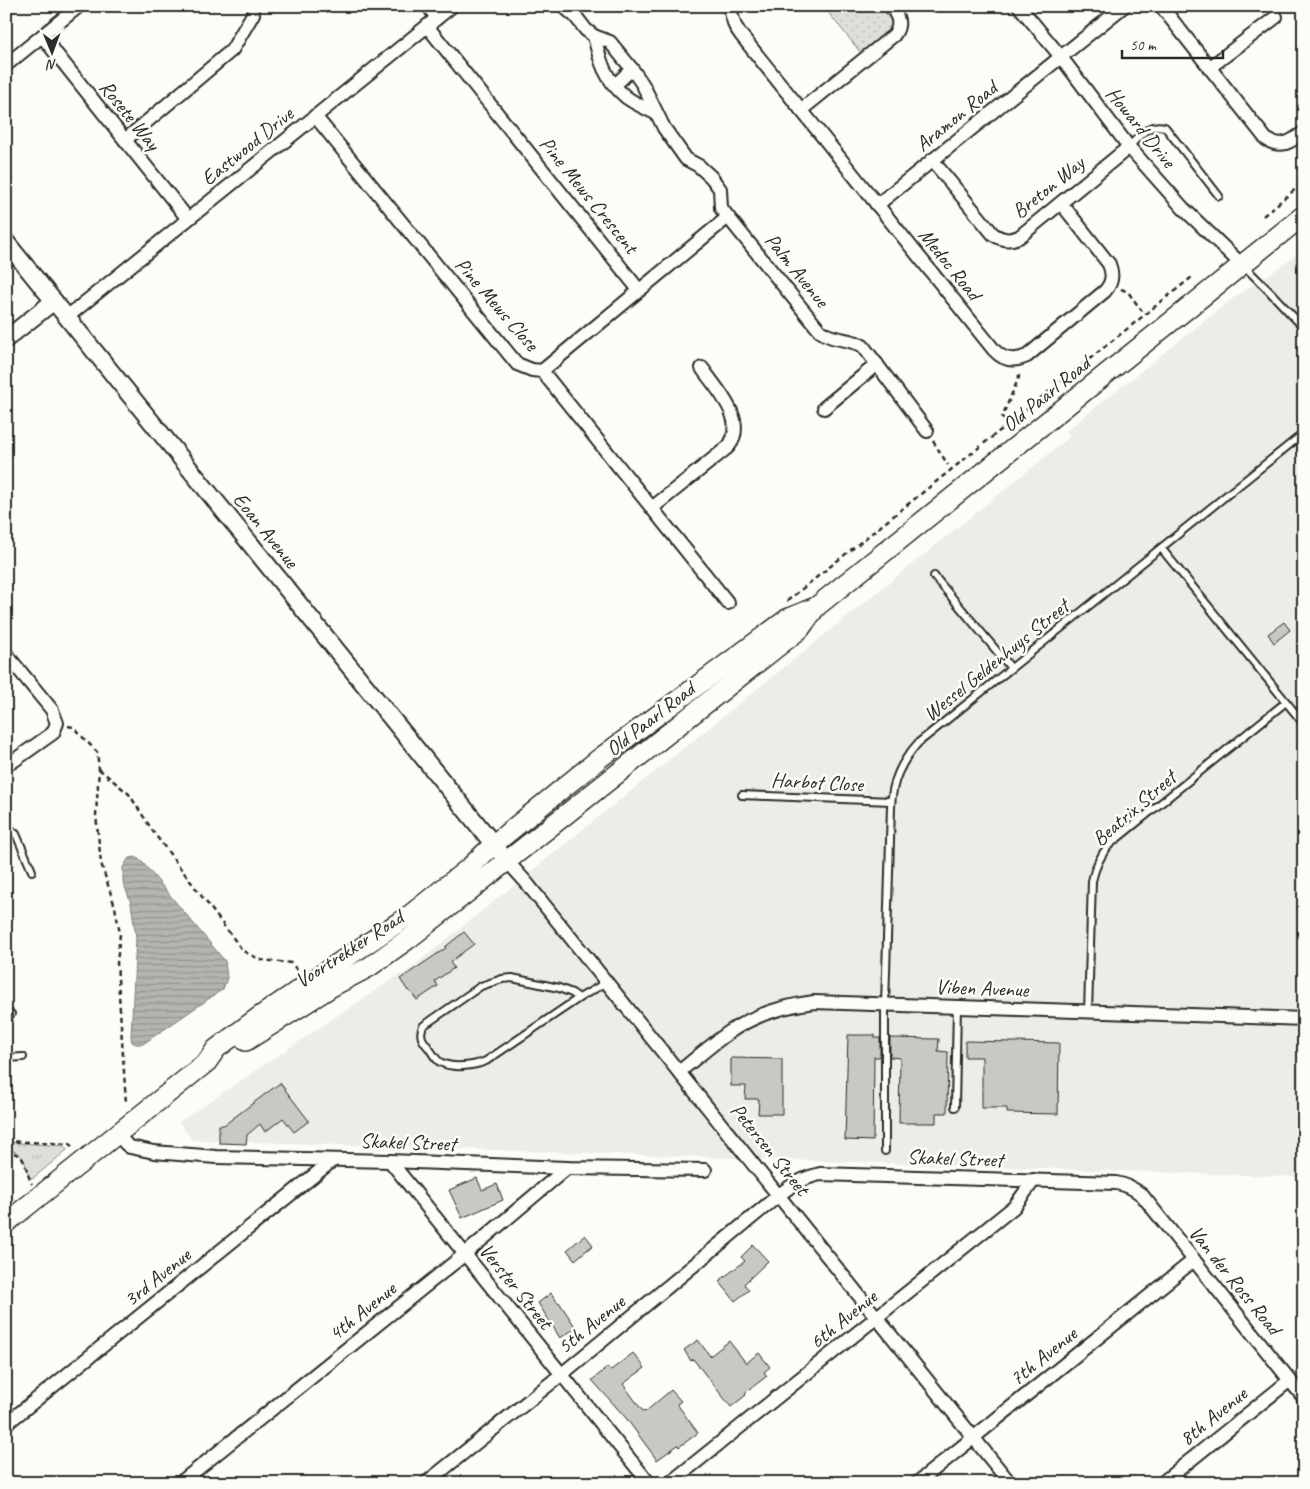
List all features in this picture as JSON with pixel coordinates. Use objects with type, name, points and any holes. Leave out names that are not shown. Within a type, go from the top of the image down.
[{"type":"main road","name":"Old Paarl Road","points":[[506,861],[800,629],[816,607],[1304,215]]},
{"type":"main road","name":"Old Paarl Road","points":[[494,844],[600,758],[788,619],[816,607]]},
{"type":"main road","name":"Voortrekker Road","points":[[6,1223],[207,1062],[216,1049],[260,1016],[411,914],[494,844]]},
{"type":"main road","name":"Voortrekker Road","points":[[207,1062],[223,1056],[325,991],[370,967],[411,937],[506,861]]},
{"type":"street","points":[[6,65],[79,6]]},
{"type":"street","name":"Pine Mews Crescent","points":[[428,6],[432,22],[639,290]]},
{"type":"street","name":"Eastwood Drive","points":[[67,316],[452,6]]},
{"type":"street","name":"Palm Avenue","points":[[562,6],[576,17],[586,30],[594,36],[610,42],[632,69],[643,85],[664,128],[686,159],[699,166],[720,189],[721,208],[820,331],[830,337],[861,345],[927,432]]},
{"type":"street","name":"Medoc Road","points":[[728,6],[735,26],[741,35],[997,354],[1006,359],[1016,360]]},
{"type":"street","points":[[801,110],[894,34],[898,25],[898,19],[897,14],[890,6]]},
{"type":"street","name":"Howard Drive","points":[[1019,6],[1061,57],[1129,147],[1183,208],[1242,265]]},
{"type":"street","name":"Aramon Road","points":[[877,205],[1124,6]]},
{"type":"street","points":[[1161,6],[1266,139],[1282,144],[1290,142],[1304,132]]},
{"type":"street","points":[[125,140],[232,50],[252,14]]},
{"type":"street","points":[[1209,68],[1276,18]]},
{"type":"street","name":"Rosete Way","points":[[42,36],[188,219]]},
{"type":"street","name":"Palm Avenue","points":[[594,36],[601,64],[615,85],[627,98],[658,114]]},
{"type":"street","points":[[615,85],[632,69]]},
{"type":"street","name":"Pine Mews Close","points":[[315,116],[518,364],[532,370],[542,371],[728,604]]},
{"type":"street","name":"Breton Way","points":[[932,160],[993,234],[1002,239],[1013,239],[1019,237],[1129,147]]},
{"type":"street","points":[[1016,360],[1027,356],[1105,291],[1110,284],[1112,275],[1109,264],[1061,203]]},
{"type":"street","points":[[542,371],[728,217]]},
{"type":"street","name":"Eoan Avenue","points":[[6,242],[494,844]]},
{"type":"street","points":[[6,339],[54,301]]},
{"type":"street","points":[[824,408],[877,364]]},
{"type":"street","points":[[652,508],[728,447],[735,436],[735,422],[731,410],[702,368]]},
{"type":"street","points":[[6,654],[52,710],[57,723],[53,733],[8,760]]},
{"type":"street","name":"Petersen Street","points":[[494,844],[1010,1483]]},
{"type":"street","name":"Viben Avenue","points":[[679,1072],[728,1032],[745,1022],[779,1008],[814,1002],[1304,1019]]},
{"type":"street","name":"Skakel Street","points":[[117,1134],[130,1147],[154,1152],[216,1157],[567,1168],[705,1170]]},
{"type":"street","name":"3rd Avenue","points":[[6,1424],[333,1160]]},
{"type":"street","name":"Verster Street","points":[[390,1161],[649,1483]]},
{"type":"street","name":"4th Avenue","points":[[180,1483],[465,1254],[567,1168]]},
{"type":"street","name":"Skakel Street","points":[[779,1195],[807,1176],[820,1174],[1116,1183],[1134,1188]]},
{"type":"street","name":"6th Avenue","points":[[670,1483],[1014,1206],[1034,1180]]},
{"type":"street","name":"Van der Ross Road","points":[[1134,1188],[1142,1195],[1304,1398]]},
{"type":"street","name":"5th Avenue","points":[[426,1483],[562,1374],[779,1195]]},
{"type":"street","name":"7th Avenue","points":[[917,1483],[1194,1260]]},
{"type":"street","name":"8th Avenue","points":[[1162,1483],[1290,1380]]},
{"type":"lane","points":[[1129,147],[1146,129],[1155,126],[1165,128],[1219,196]]},
{"type":"lane","points":[[1242,265],[1304,328]]},
{"type":"lane","name":"Wessel Geldenhuys Street","points":[[885,1151],[886,1005],[891,801],[893,785],[902,763],[914,748],[1011,668],[1304,433]]},
{"type":"lane","points":[[1161,548],[1304,724]]},
{"type":"lane","points":[[934,576],[1011,668]]},
{"type":"lane","name":"Beatrix Street","points":[[1088,1012],[1092,881],[1100,858],[1109,846],[1286,702]]},
{"type":"lane","name":"Harbot Close","points":[[742,795],[891,801]]},
{"type":"lane","points":[[6,826],[16,834],[32,871]]},
{"type":"lane","points":[[579,998],[559,988],[512,978],[502,978],[481,986],[423,1026],[422,1039],[438,1061],[446,1065],[477,1065],[486,1061],[579,998],[607,982]]},
{"type":"lane","points":[[955,1107],[957,1007]]},
{"type":"lane","points":[[6,1058],[23,1057]]},
{"type":"path","points":[[1263,216],[1304,182]]},
{"type":"path","points":[[787,600],[1192,277]]},
{"type":"path","points":[[1110,284],[1128,292],[1142,311]]},
{"type":"path","points":[[1005,420],[1002,417],[1018,377],[1016,360]]},
{"type":"path","points":[[927,432],[948,465]]},
{"type":"path","points":[[57,723],[73,727],[97,752],[99,770],[96,815],[101,863],[115,907],[120,934],[117,963],[126,1103]]},
{"type":"path","points":[[99,770],[129,794],[154,832],[243,951],[261,960],[291,963],[300,972]]},
{"type":"path","points":[[6,1140],[70,1144],[72,1147]]},
{"type":"path","points":[[6,1150],[21,1157],[32,1185]]},
{"type":"shaded area","points":[[1304,248],[1304,1177],[192,1140],[179,1122],[397,976],[405,973],[1070,437],[1066,431],[1232,299],[1286,263]]},
{"type":"shaded area","points":[[136,857],[225,961],[227,978],[223,989],[143,1044],[132,1042],[131,1037],[136,937],[131,903],[123,882],[123,867],[129,858]]},
{"type":"green space","points":[[831,6],[885,6],[893,17],[893,28],[862,54],[826,10]]},
{"type":"green space","points":[[6,1142],[64,1146],[67,1150],[32,1179],[29,1177],[23,1158],[6,1147]]},
{"type":"building","points":[[1284,622],[1290,630],[1274,643],[1268,634]]},
{"type":"building","points":[[464,932],[474,944],[450,962],[454,968],[435,981],[438,986],[417,1000],[400,979],[446,948]]},
{"type":"building","points":[[848,1035],[875,1035],[875,1038],[880,1038],[880,1057],[874,1057],[873,1141],[845,1140]]},
{"type":"building","points":[[890,1038],[939,1039],[938,1051],[948,1052],[947,1113],[936,1113],[936,1123],[899,1123],[900,1058],[890,1057]]},
{"type":"building","points":[[965,1041],[1059,1043],[1058,1114],[1007,1113],[1007,1108],[982,1108],[982,1057],[965,1057]]},
{"type":"building","points":[[731,1058],[782,1059],[782,1114],[758,1114],[759,1099],[745,1099],[746,1086],[731,1086]]},
{"type":"building","points":[[280,1083],[309,1121],[294,1132],[283,1118],[265,1132],[260,1124],[247,1135],[246,1144],[219,1143],[219,1125],[224,1125]]},
{"type":"building","points":[[477,1178],[482,1190],[497,1184],[503,1200],[462,1218],[449,1190]]},
{"type":"building","points":[[585,1235],[593,1245],[575,1260],[567,1250]]},
{"type":"building","points":[[753,1245],[768,1261],[744,1284],[749,1290],[735,1301],[719,1281],[745,1261],[741,1257]]},
{"type":"building","points":[[551,1293],[576,1328],[560,1338],[538,1303]]},
{"type":"building","points":[[698,1340],[710,1356],[729,1341],[746,1363],[759,1353],[770,1367],[764,1372],[767,1376],[731,1407],[693,1359],[691,1361],[684,1350]]},
{"type":"building","points":[[633,1353],[645,1368],[623,1384],[642,1410],[645,1412],[671,1390],[681,1401],[677,1404],[698,1433],[657,1460],[626,1418],[592,1380],[608,1367],[611,1370]]}]
